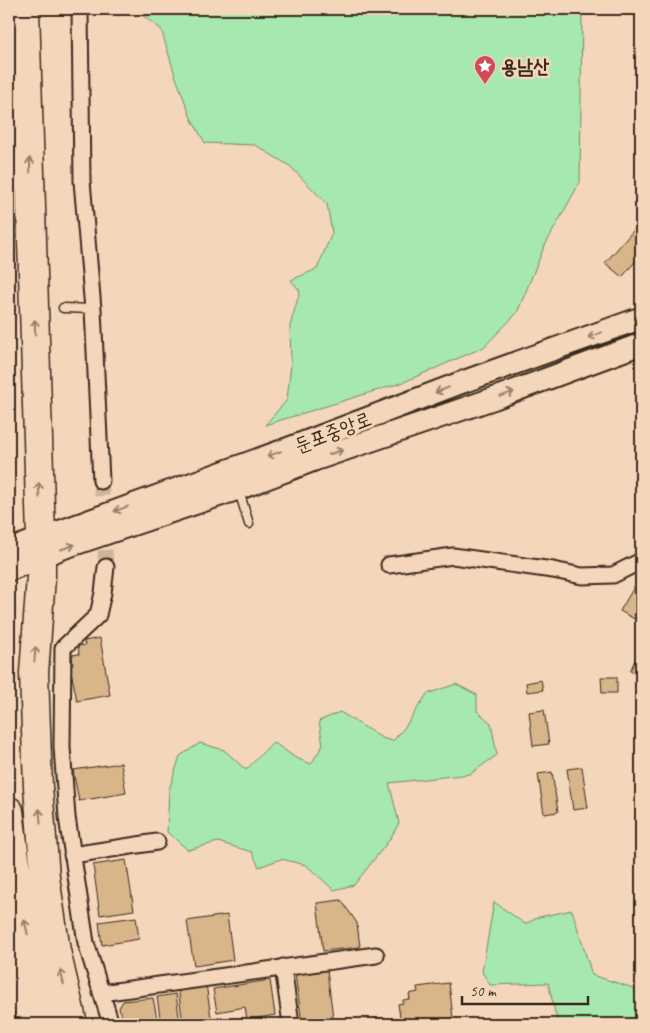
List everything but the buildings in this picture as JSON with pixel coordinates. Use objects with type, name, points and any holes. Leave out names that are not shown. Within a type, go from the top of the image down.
[{"type":"highway","points":[[9,178],[10,9]]},
{"type":"highway","points":[[25,9],[24,554],[34,673],[38,787],[45,877],[56,951],[73,1024]]},
{"type":"highway","points":[[9,811],[20,899],[36,966],[55,1024]]},
{"type":"highway","points":[[9,940],[32,1024]]},
{"type":"highway","points":[[9,990],[20,1024]]},
{"type":"street","points":[[80,9],[82,181],[93,309],[101,481]]},
{"type":"street","name":"둔포중앙로","points":[[24,554],[284,450],[460,383],[641,318]]},
{"type":"street","name":"둔포중앙로","points":[[24,554],[238,489],[314,460],[495,398],[641,344]]},
{"type":"street","points":[[389,565],[453,556],[554,570],[582,576],[613,575],[641,561]]},
{"type":"street","points":[[106,567],[98,615],[62,648],[62,747],[66,817],[86,943],[111,1024]]},
{"type":"street","points":[[72,855],[157,842]]},
{"type":"street","points":[[101,993],[376,955]]},
{"type":"street","points":[[283,967],[291,1024]]},
{"type":"lane","points":[[63,308],[93,309]]},
{"type":"lane","points":[[238,489],[249,524]]},
{"type":"green space","points":[[134,9],[582,9],[580,182],[544,247],[517,313],[484,347],[404,382],[265,425],[287,400],[291,364],[290,326],[300,291],[291,280],[317,269],[332,233],[327,204],[290,166],[255,145],[205,143],[191,118],[161,29]]},
{"type":"green space","points":[[456,684],[477,695],[477,711],[491,723],[497,755],[470,774],[389,783],[399,823],[390,839],[354,885],[334,890],[306,865],[281,859],[259,867],[252,852],[218,842],[188,850],[167,832],[169,790],[180,756],[200,743],[224,750],[246,770],[273,742],[296,758],[311,764],[323,745],[319,721],[340,712],[382,738],[393,741],[405,727],[427,694]]},
{"type":"green space","points":[[494,902],[525,924],[539,917],[572,910],[592,975],[633,988],[641,1001],[641,1024],[558,1024],[548,983],[490,985],[482,972]]},
{"type":"tunnel","points":[[101,481],[106,567]]},
{"type":"place","name":"용남산","points":[[485,85]]}]
